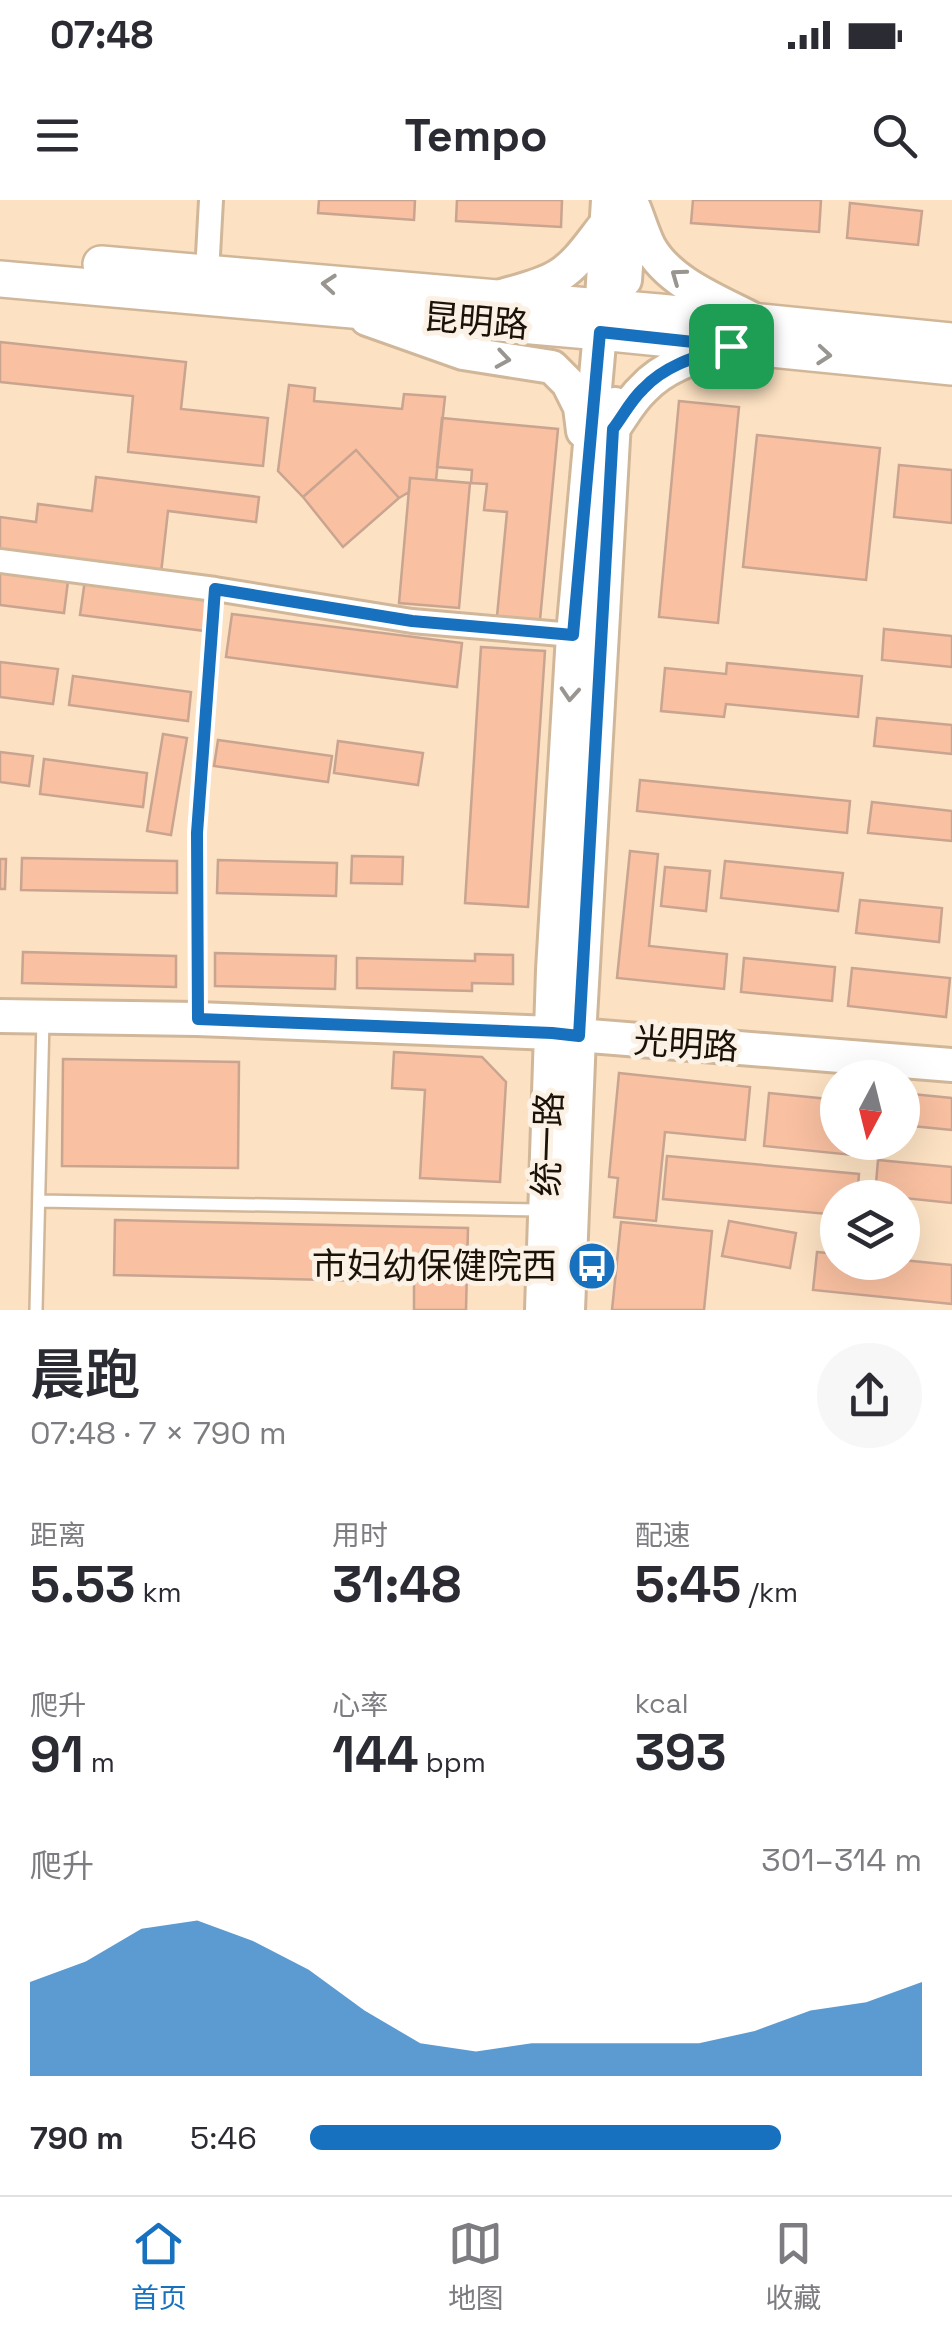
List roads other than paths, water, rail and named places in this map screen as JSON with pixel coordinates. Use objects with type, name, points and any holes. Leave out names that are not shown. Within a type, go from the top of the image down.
[{"type":"main road","name":"统一路","points":[[568,1310],[565,1034],[552,970],[587,458],[631,200]]},
{"type":"main road","points":[[631,200],[650,247],[665,266],[758,322]]},
{"type":"main road","name":"统一路","points":[[542,1310],[546,1210],[565,1034],[613,429],[607,212]]},
{"type":"main road","points":[[492,298],[558,276],[582,254],[607,212]]},
{"type":"main road","name":"昆明路","points":[[0,255],[492,298],[731,346],[952,367]]},
{"type":"main road","name":"昆明路","points":[[0,279],[344,310],[611,321],[758,322],[952,341]]},
{"type":"main road","points":[[344,310],[463,353],[552,367],[568,383],[580,407],[587,458]]},
{"type":"main road","points":[[613,429],[640,391],[658,375],[686,360],[731,346]]},
{"type":"main road","name":"光明路","points":[[0,1016],[198,1019],[565,1034],[952,1065]]},
{"type":"street","points":[[208,273],[212,200]]},
{"type":"street","points":[[0,562],[215,589],[412,621],[573,635]]},
{"type":"lane","points":[[198,1019],[197,833],[215,589]]},
{"type":"lane","points":[[36,1310],[43,1017]]},
{"type":"lane","points":[[38,1201],[546,1210]]},
{"type":"place","name":"市妇幼保健院西","points":[[592,1266]]}]
